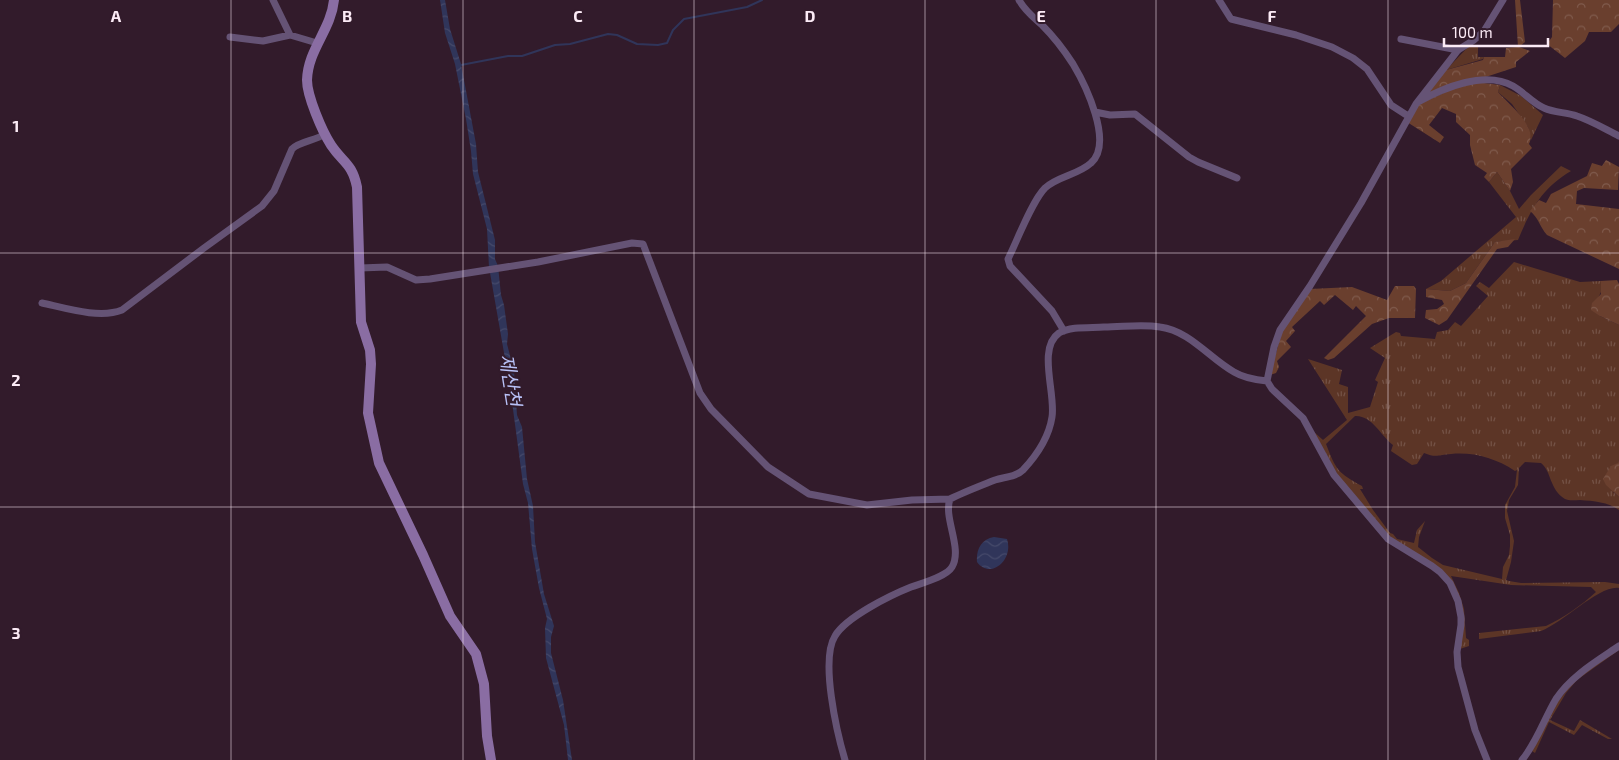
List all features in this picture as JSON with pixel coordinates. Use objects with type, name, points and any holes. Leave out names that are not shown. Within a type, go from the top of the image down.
[{"type":"street","points":[[273,0],[290,35]]},
{"type":"street","points":[[334,0],[327,26],[317,43],[308,67],[308,86],[309,94],[325,134],[332,146],[351,168],[355,178],[358,196],[361,322],[371,356],[368,413],[379,463],[450,616],[476,654],[484,684],[487,736],[491,760]]},
{"type":"street","points":[[1019,0],[1026,12],[1042,26],[1072,63],[1086,88],[1095,112],[1100,141],[1098,154],[1091,163],[1055,181],[1042,192],[1008,259],[1010,266],[1052,311],[1064,331]]},
{"type":"street","points":[[1218,0],[1228,15],[1236,21],[1296,35],[1332,47],[1353,58],[1367,69],[1391,105],[1408,116]]},
{"type":"street","points":[[1267,382],[1274,347],[1282,325],[1310,286],[1354,216],[1408,116],[1458,50],[1484,31],[1503,0]]},
{"type":"street","points":[[230,37],[263,41],[290,35],[317,43]]},
{"type":"street","points":[[1401,39],[1458,50]]},
{"type":"street","points":[[1416,104],[1459,84],[1478,80],[1502,82],[1512,85],[1542,107],[1580,117],[1619,136]]},
{"type":"street","points":[[1095,112],[1110,115],[1135,114],[1189,157],[1237,178]]},
{"type":"street","points":[[42,303],[102,314],[114,314],[122,310],[262,206],[274,191],[292,149],[296,145],[316,140],[325,134]]},
{"type":"street","points":[[360,268],[387,267],[420,280],[551,260],[632,242],[643,244],[700,393],[711,409],[768,467],[804,492],[823,498],[867,505],[912,500],[950,499],[995,480],[1022,472],[1038,452],[1050,426],[1053,411],[1048,353],[1054,338],[1064,331],[1130,326],[1163,327],[1180,332],[1236,373],[1267,382],[1303,418],[1334,475],[1388,539],[1432,566],[1450,583],[1458,601],[1461,617],[1457,652],[1458,667],[1475,730],[1487,760]]},
{"type":"street","points":[[845,760],[839,740],[830,676],[829,655],[833,640],[843,626],[857,615],[903,590],[950,570],[953,566],[955,554],[949,514],[950,499]]},
{"type":"street","points":[[1522,760],[1529,752],[1552,706],[1563,689],[1619,646]]},
{"type":"green space","points":[[1515,0],[1520,0],[1525,42],[1519,47],[1530,51],[1516,62],[1516,67],[1425,97],[1446,70],[1483,60],[1484,57],[1505,57],[1506,48],[1518,47]]},
{"type":"green space","points":[[1553,0],[1619,0],[1619,24],[1611,32],[1589,32],[1585,41],[1565,58],[1547,44],[1552,37]]},
{"type":"green space","points":[[1478,45],[1478,57],[1484,57],[1483,59],[1446,70],[1469,46]]},
{"type":"green space","points":[[1476,82],[1500,85],[1498,92],[1521,116],[1529,130],[1531,137],[1529,144],[1532,148],[1511,169],[1513,182],[1510,191],[1497,172],[1489,182],[1484,177],[1487,173],[1475,165],[1470,145],[1470,135],[1456,122],[1456,114],[1442,108],[1429,125],[1444,137],[1440,143],[1407,122],[1417,105],[1461,85]]},
{"type":"green space","points":[[1500,85],[1521,96],[1543,115],[1531,140],[1528,127],[1512,104],[1498,92]]},
{"type":"green space","points":[[1606,160],[1619,167],[1618,190],[1584,188],[1577,191],[1576,204],[1619,209],[1619,269],[1547,235],[1530,211],[1539,200],[1546,203],[1551,194],[1587,176],[1592,163],[1602,166]]},
{"type":"green space","points":[[1561,166],[1571,171],[1544,193],[1533,209],[1518,240],[1495,242],[1466,283],[1450,291],[1426,289],[1441,281],[1516,217],[1489,182],[1497,172],[1519,209]]},
{"type":"green space","points":[[1515,239],[1508,247],[1497,249],[1447,320],[1439,325],[1425,318],[1426,310],[1437,309],[1444,304],[1442,300],[1426,297],[1426,289],[1450,291],[1466,283],[1495,242]]},
{"type":"green space","points":[[1514,262],[1580,282],[1601,281],[1602,290],[1598,298],[1600,316],[1619,325],[1619,459],[1613,492],[1619,497],[1619,510],[1601,502],[1565,499],[1553,486],[1545,467],[1541,463],[1525,462],[1519,468],[1518,485],[1509,500],[1507,511],[1514,541],[1506,580],[1521,583],[1605,582],[1619,584],[1619,588],[1601,592],[1550,627],[1541,631],[1479,639],[1479,633],[1546,626],[1572,611],[1596,592],[1591,587],[1511,585],[1451,576],[1464,609],[1466,638],[1469,640],[1469,646],[1460,649],[1463,625],[1452,582],[1393,542],[1341,481],[1314,432],[1323,440],[1347,420],[1308,359],[1342,370],[1339,384],[1348,387],[1348,413],[1370,407],[1378,382],[1375,380],[1385,358],[1370,348],[1396,332],[1400,333],[1401,336],[1435,339],[1437,332],[1448,330],[1455,322],[1461,326],[1488,296],[1476,286],[1480,282],[1489,288]],"holes":[[[1355,416],[1371,422],[1393,445],[1391,451],[1412,465],[1417,464],[1424,453],[1434,456],[1468,454],[1492,459],[1515,471],[1517,470],[1515,487],[1505,505],[1505,518],[1510,535],[1510,546],[1509,555],[1503,567],[1502,579],[1443,565],[1432,558],[1418,547],[1419,537],[1425,521],[1417,530],[1414,543],[1397,539],[1390,533],[1360,489],[1363,489],[1362,486],[1348,478],[1335,465],[1326,444]]]},
{"type":"green space","points":[[1617,280],[1619,284],[1619,325],[1591,310],[1592,303],[1601,294],[1601,281]]},
{"type":"green space","points":[[1395,286],[1414,286],[1416,289],[1415,318],[1389,318],[1372,324],[1334,358],[1328,360],[1324,358],[1366,316],[1356,306],[1353,310],[1335,295],[1324,305],[1320,301],[1292,327],[1295,331],[1286,341],[1291,347],[1277,361],[1279,367],[1276,373],[1270,375],[1282,331],[1310,289],[1352,287],[1387,300]]},
{"type":"green space","points":[[1619,459],[1619,497],[1606,485],[1603,479],[1611,466],[1618,463]]},
{"type":"green space","points":[[1619,649],[1577,680],[1566,693],[1550,720],[1574,731],[1580,720],[1612,739],[1608,739],[1582,725],[1574,735],[1549,722],[1535,753],[1532,751],[1552,709],[1576,679]]},
{"type":"water","name":"제산천","points":[[440,0],[445,0],[450,29],[461,64],[476,144],[478,172],[495,240],[495,259],[498,266],[504,305],[508,334],[507,344],[514,371],[517,415],[522,427],[527,479],[533,506],[535,542],[544,594],[554,626],[551,637],[551,653],[563,700],[572,760],[568,760],[564,725],[546,658],[545,628],[547,619],[532,549],[528,503],[523,484],[510,387],[489,267],[487,229],[473,174],[466,119],[455,64],[445,33]]},
{"type":"water","points":[[994,537],[1007,539],[1007,554],[1000,565],[988,569],[982,567],[977,562],[977,553],[980,546],[986,540]]},
{"type":"waterway","points":[[461,65],[508,56],[522,56],[555,45],[570,44],[608,34],[617,35],[637,44],[658,45],[667,43],[673,30],[684,19],[747,7],[762,0]]}]
